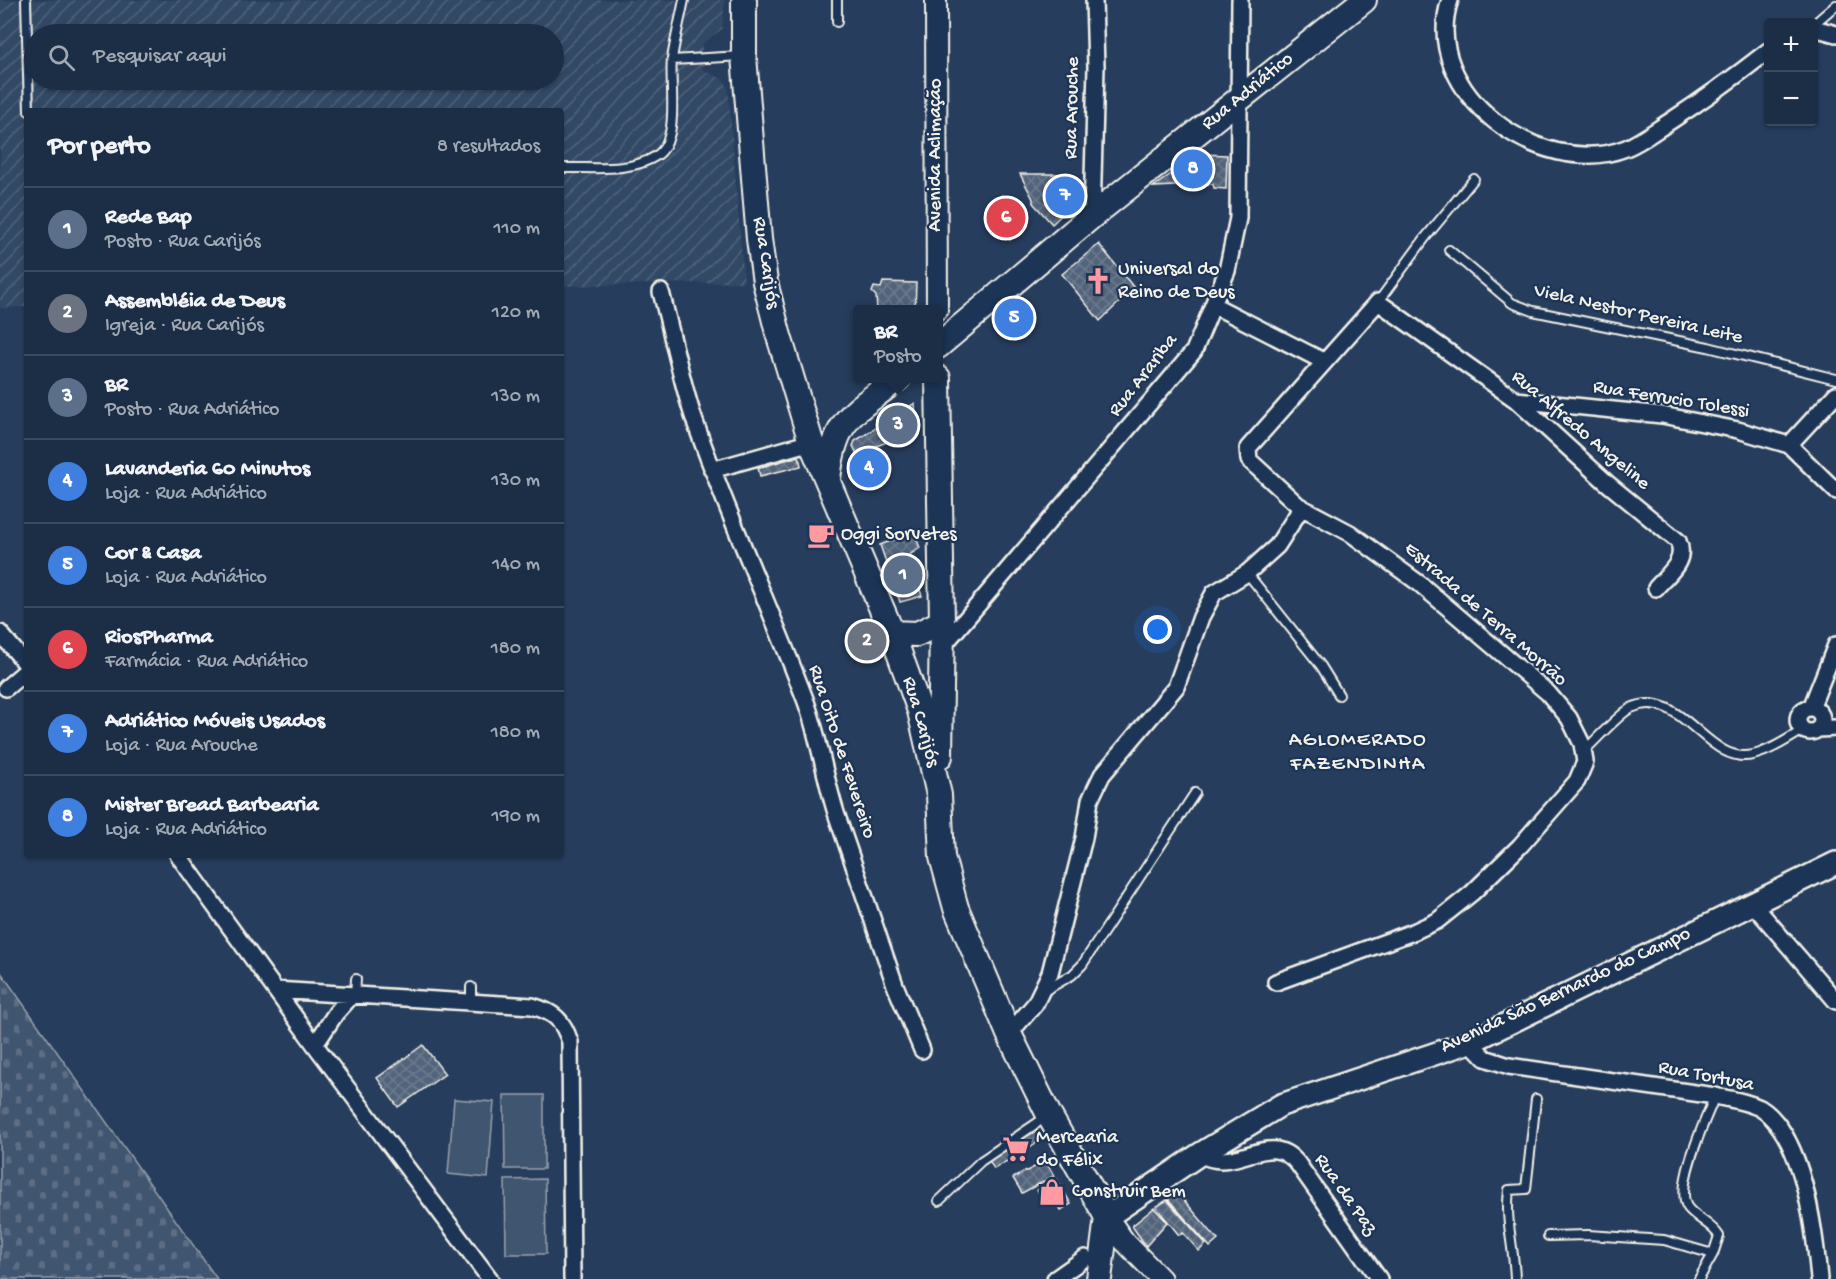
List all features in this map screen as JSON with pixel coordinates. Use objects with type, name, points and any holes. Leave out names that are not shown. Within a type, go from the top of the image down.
[{"type":"main road","name":"Rua Carijós","points":[[744,0],[744,56],[765,282],[796,393],[811,442],[892,633],[920,711],[939,795],[942,857],[948,884],[1009,1034],[1049,1115],[1103,1208]]},
{"type":"main road","name":"Rua Adriático","points":[[943,343],[1092,216],[1364,0]]},
{"type":"main road","points":[[828,481],[832,445],[844,421],[892,383]]},
{"type":"main road","points":[[938,383],[942,622],[939,795]]},
{"type":"main road","points":[[796,393],[820,416],[844,421]]},
{"type":"main road","points":[[892,633],[917,634],[942,622]]},
{"type":"main road","name":"Avenida São Bernardo do Campo","points":[[1103,1208],[1200,1155],[1281,1105],[1470,1042],[1836,863]]},
{"type":"main road","points":[[1083,1269],[1103,1208]]},
{"type":"main road","points":[[1099,1279],[1103,1208]]},
{"type":"street","name":"Avenida Aclimação","points":[[936,0],[937,305]]},
{"type":"street","name":"Rua Arouche","points":[[1092,216],[1096,68],[1094,0]]},
{"type":"street","name":"Rua Arariba","points":[[942,647],[1177,374],[1194,351],[1227,271],[1238,218],[1240,0]]},
{"type":"street","points":[[1450,0],[1447,10],[1446,34],[1448,53],[1456,76],[1470,97],[1506,129],[1541,146],[1570,154],[1600,154],[1626,148],[1686,111],[1764,54]]},
{"type":"street","points":[[1818,27],[1836,34]]},
{"type":"street","name":"Rua Oito de Fevereiro","points":[[661,292],[692,413],[712,470],[806,700],[818,737],[827,784],[836,813],[895,985],[922,1050]]},
{"type":"street","points":[[1213,305],[1323,361],[1378,302]]},
{"type":"street","name":"Rua Alfredo Angeline","points":[[1378,302],[1516,400],[1607,483],[1678,541],[1681,548],[1680,561],[1656,588]]},
{"type":"street","name":"Estrada de Terra Morrão","points":[[1323,361],[1248,448],[1249,460],[1271,482],[1302,507],[1350,533],[1447,605],[1548,693],[1569,718],[1583,752]]},
{"type":"street","points":[[1789,445],[1836,394]]},
{"type":"street","name":"Rua Ferrucio Tolessi","points":[[1516,400],[1662,415],[1738,430],[1789,445],[1836,491]]},
{"type":"street","points":[[712,470],[811,442]]},
{"type":"street","points":[[1009,1034],[1042,992],[1050,973],[1084,838],[1090,800],[1102,775],[1176,687],[1202,617],[1214,593],[1247,573],[1277,546],[1302,507]]},
{"type":"street","points":[[0,633],[24,661]]},
{"type":"street","points":[[1810,730],[1822,722],[1821,714],[1811,708],[1836,645]]},
{"type":"street","points":[[6,688],[24,673]]},
{"type":"street","points":[[1810,730],[1836,728]]},
{"type":"street","points":[[1276,981],[1437,921],[1472,893],[1520,846],[1577,781],[1585,762],[1583,752]]},
{"type":"street","points":[[180,858],[315,1045],[490,1279]]},
{"type":"street","points":[[1752,903],[1836,1001]]},
{"type":"street","points":[[275,990],[354,989],[471,994],[532,1005],[557,1016],[565,1026],[570,1042],[572,1279]]},
{"type":"street","points":[[315,1045],[354,989]]},
{"type":"street","name":"Rua Tortusa","points":[[1470,1042],[1485,1058],[1509,1066],[1715,1096],[1748,1103],[1760,1109],[1771,1117],[1788,1144],[1804,1185],[1814,1223],[1819,1279]]},
{"type":"street","name":"Rua da Paz","points":[[1200,1155],[1220,1162],[1271,1150],[1285,1151],[1298,1164],[1379,1279]]},
{"type":"street","points":[[1103,1208],[1124,1241],[1161,1279]]},
{"type":"street","points":[[1055,1279],[1083,1269]]},
{"type":"lane","points":[[26,0],[26,24]]},
{"type":"lane","points":[[564,168],[627,166],[658,155],[667,144],[671,129],[672,60],[684,0]]},
{"type":"lane","points":[[837,0],[837,22]]},
{"type":"lane","points":[[1818,22],[1836,5]]},
{"type":"lane","points":[[672,60],[744,56]]},
{"type":"lane","points":[[28,90],[28,108]]},
{"type":"lane","points":[[1378,302],[1425,238],[1474,179]]},
{"type":"lane","name":"Viela Nestor Pereira Leite","points":[[1449,250],[1512,303],[1533,311],[1708,347],[1836,379]]},
{"type":"lane","points":[[1247,573],[1321,666],[1339,695]]},
{"type":"lane","points":[[1583,752],[1631,708],[1655,704],[1676,713],[1731,755],[1753,755],[1810,730]]},
{"type":"lane","points":[[1042,992],[1063,982],[1082,965],[1195,793]]},
{"type":"lane","points":[[1699,1279],[1719,1240],[1717,1232],[1688,1208],[1683,1195],[1697,1140],[1715,1096]]},
{"type":"lane","points":[[1515,1279],[1514,1254],[1506,1213],[1509,1190],[1526,1189],[1536,1099]]},
{"type":"lane","points":[[939,1201],[981,1161],[1049,1115]]},
{"type":"lane","points":[[1548,1236],[1588,1235],[1664,1240],[1713,1254]]},
{"type":"shaded area","points":[[0,0],[725,0],[722,29],[702,44],[703,70],[723,79],[728,87],[744,282],[564,286],[564,108],[24,108],[24,307],[0,308]]},
{"type":"green space","points":[[0,971],[217,1279],[0,1279]]},
{"type":"green space","points":[[504,1095],[544,1095],[544,1169],[505,1169]]},
{"type":"green space","points":[[454,1099],[494,1102],[488,1178],[448,1174]]},
{"type":"green space","points":[[545,1179],[546,1254],[506,1254],[505,1180]]},
{"type":"building","points":[[1199,154],[1227,155],[1226,189],[1214,188],[1213,184],[1153,187]]},
{"type":"building","points":[[1020,174],[1071,174],[1071,206],[1052,224],[1033,203]]},
{"type":"building","points":[[1002,195],[1026,227],[1010,240],[985,210]]},
{"type":"building","name":"Universal do Reino de Deus","points":[[1099,244],[1134,288],[1100,321],[1062,274]]},
{"type":"building","points":[[883,282],[916,283],[915,305],[877,305],[876,296],[872,292],[874,287],[881,288]]},
{"type":"building","points":[[915,403],[916,430],[857,454],[853,446],[855,441]]},
{"type":"building","points":[[799,456],[801,466],[760,476],[758,468]]},
{"type":"building","points":[[914,532],[920,548],[909,555],[922,596],[900,602],[880,545]]},
{"type":"building","points":[[423,1045],[445,1074],[398,1107],[377,1078]]},
{"type":"building","name":"Mercearia do Félix","points":[[1037,1130],[1043,1139],[994,1169],[989,1160]]},
{"type":"building","points":[[1046,1161],[1054,1176],[1022,1193],[1013,1178]]},
{"type":"building","name":"Construir Bem","points":[[1057,1179],[1071,1204],[1061,1210],[1053,1195],[1043,1200],[1037,1190]]},
{"type":"building","points":[[1177,1192],[1218,1240],[1210,1247],[1168,1199]]},
{"type":"building","points":[[1167,1200],[1206,1244],[1199,1251],[1183,1233],[1179,1235],[1156,1207]]},
{"type":"building","points":[[1154,1208],[1167,1222],[1146,1246],[1132,1226]]},
{"type":"place","name":"Mister Bread Barbearia","points":[[1193,169]]},
{"type":"place","name":"Adriático Móveis Usados","points":[[1065,196]]},
{"type":"place","name":"RiosPharma","points":[[1006,218]]},
{"type":"place","name":"Universal do Reino de Deus","points":[[1098,281]]},
{"type":"place","name":"Cor & Casa","points":[[1014,318]]},
{"type":"place","name":"BR","points":[[898,425]]},
{"type":"place","name":"Lavanderia 60 Minutos","points":[[869,468]]},
{"type":"place","name":"Oggi Sorvetes","points":[[821,535]]},
{"type":"place","name":"Rede Bap","points":[[903,575]]},
{"type":"place","name":"Assembléia de Deus","points":[[867,641]]},
{"type":"place","name":"Mercearia do Félix","points":[[1016,1149]]},
{"type":"place","name":"Construir Bem","points":[[1052,1192]]},
{"type":"district","name":"AGLOMERADO FAZENDINHA","points":[[1358,753]]}]
